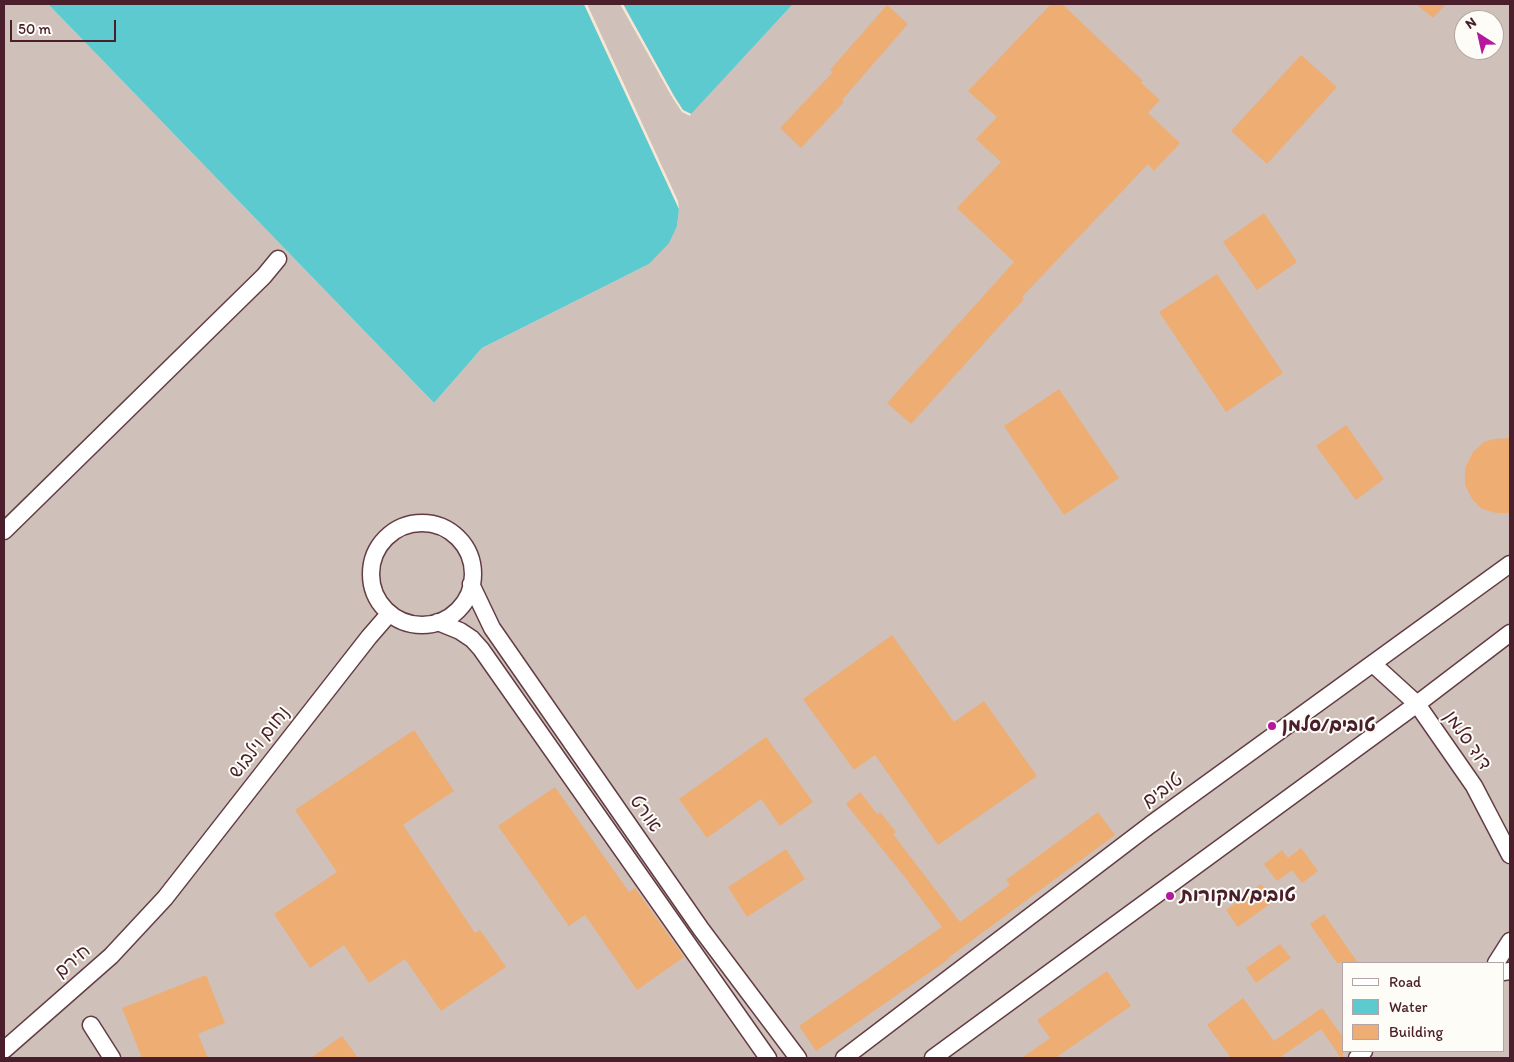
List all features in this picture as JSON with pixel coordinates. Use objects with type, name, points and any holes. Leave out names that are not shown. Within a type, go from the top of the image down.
[{"type":"street","points":[[4,531],[264,276],[278,259]]},
{"type":"street","points":[[427,522],[443,527],[457,536],[466,548],[472,563],[471,584],[469,594],[460,608],[448,618],[438,622],[418,625],[403,622],[389,614],[378,602],[372,586],[370,570],[374,554],[383,540],[395,529],[411,523],[427,522]]},
{"type":"street","name":"טובים","points":[[844,1058],[1150,825],[1510,564]]},
{"type":"street","name":"אורט","points":[[471,584],[492,628],[701,929],[798,1058]]},
{"type":"street","name":"נחום וילבוש","points":[[164,898],[369,636],[389,614]]},
{"type":"street","name":"אורט","points":[[438,622],[460,631],[481,648],[768,1058]]},
{"type":"street","points":[[933,1058],[1417,704],[1510,633]]},
{"type":"street","name":"דוד סלמן","points":[[1373,664],[1417,704],[1474,786],[1510,855]]},
{"type":"street","name":"חירם","points":[[4,1050],[111,956],[164,898]]},
{"type":"street","points":[[1497,962],[1510,941]]},
{"type":"street","points":[[91,1025],[112,1058]]},
{"type":"shaded area","points":[[4,4],[48,4],[434,403],[482,348],[649,264],[677,226],[679,209],[584,4],[623,4],[690,114],[793,4],[1510,4],[1510,1058],[4,1058]]},
{"type":"water","points":[[48,4],[584,4],[679,209],[677,226],[669,243],[649,264],[482,348],[434,403]]},
{"type":"water","points":[[623,4],[793,4],[691,114],[683,110],[674,96]]},
{"type":"pier","points":[[584,4],[587,4],[678,201],[679,209]]},
{"type":"pier","points":[[620,4],[623,4],[674,96],[683,110],[691,114],[690,116],[682,112],[672,97]]},
{"type":"building","points":[[1051,4],[1062,4],[1143,81],[1141,83],[1160,100],[1148,113],[1180,143],[1154,171],[1148,164],[1022,297],[1024,299],[911,424],[887,403],[1014,262],[957,208],[1001,162],[976,139],[997,117],[968,91]]},
{"type":"building","points":[[1416,4],[1446,4],[1433,18]]},
{"type":"building","points":[[887,5],[908,24],[842,100],[844,102],[801,148],[780,128],[833,72],[830,70]]},
{"type":"building","points":[[1301,55],[1337,87],[1267,164],[1231,131]]},
{"type":"building","points":[[1264,213],[1297,262],[1257,290],[1223,242]]},
{"type":"building","points":[[1217,274],[1283,373],[1226,412],[1159,312]]},
{"type":"building","points":[[1059,389],[1119,478],[1064,515],[1004,426]]},
{"type":"building","points":[[1346,425],[1384,479],[1356,500],[1316,446]]},
{"type":"building","points":[[1510,438],[1510,513],[1496,513],[1482,509],[1472,499],[1465,485],[1465,468],[1473,452],[1484,442]]},
{"type":"building","points":[[892,635],[954,722],[984,701],[1037,776],[938,845],[875,755],[854,770],[803,699]]},
{"type":"building","points":[[414,730],[454,791],[403,825],[475,933],[480,930],[506,967],[441,1011],[405,959],[369,983],[344,945],[310,968],[274,914],[337,872],[295,810]]},
{"type":"building","points":[[766,737],[813,802],[780,826],[761,799],[707,838],[679,799]]},
{"type":"building","points":[[555,787],[629,892],[635,888],[684,957],[637,990],[585,915],[569,926],[498,826]]},
{"type":"building","points":[[860,792],[877,814],[880,812],[896,832],[893,834],[960,922],[1010,885],[1006,880],[1098,812],[1115,835],[949,959],[816,1051],[799,1026],[942,927],[846,804]]},
{"type":"building","points":[[1301,848],[1318,871],[1302,883],[1292,870],[1277,881],[1264,864],[1282,850],[1288,858]]},
{"type":"building","points":[[786,849],[805,879],[747,917],[728,887]]},
{"type":"building","points":[[1261,884],[1274,901],[1238,927],[1226,910]]},
{"type":"building","points":[[1324,914],[1357,962],[1337,963],[1310,924]]},
{"type":"building","points":[[1280,944],[1291,958],[1256,983],[1246,968]]},
{"type":"building","points":[[1107,971],[1131,1006],[1055,1058],[1022,1058],[1050,1038],[1037,1020]]},
{"type":"building","points":[[206,975],[225,1023],[198,1034],[208,1058],[142,1058],[122,1008]]},
{"type":"building","points":[[1243,998],[1274,1041],[1322,1008],[1342,1036],[1343,1058],[1341,1058],[1321,1029],[1279,1058],[1231,1058],[1207,1025]]},
{"type":"building","points":[[342,1036],[358,1058],[311,1058]]},
{"type":"place","name":"טובים/סלמן","points":[[1272,726]]},
{"type":"place","name":"טובים/מקורות","points":[[1170,896]]}]
